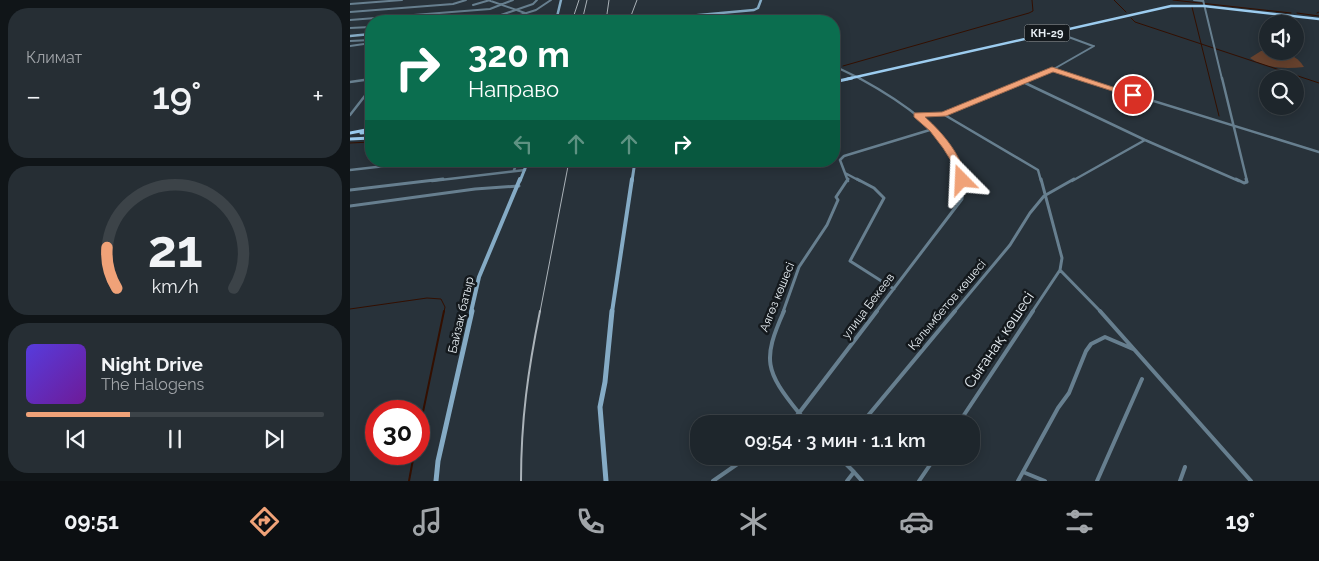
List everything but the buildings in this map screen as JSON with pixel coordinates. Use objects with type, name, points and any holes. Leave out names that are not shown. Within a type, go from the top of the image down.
[{"type":"main road","name":"КН-29","points":[[840,81],[1159,8],[1203,3],[1319,19]]},
{"type":"main road","points":[[350,133],[365,130]]},
{"type":"main road","points":[[350,133],[365,132]]},
{"type":"main road","points":[[350,139],[365,138]]},
{"type":"street","points":[[350,4],[353,0]]},
{"type":"street","points":[[350,4],[402,0]]},
{"type":"street","points":[[350,12],[453,4],[466,0]]},
{"type":"street","points":[[474,5],[489,0],[525,13]]},
{"type":"street","points":[[418,15],[490,9],[513,0]]},
{"type":"street","points":[[501,15],[533,4],[537,0]]},
{"type":"street","points":[[519,15],[549,4],[551,0]]},
{"type":"street","points":[[557,15],[561,0]]},
{"type":"street","points":[[699,15],[754,10],[758,8],[761,0]]},
{"type":"street","points":[[1023,82],[1145,140],[1244,183],[1247,182],[1203,3],[1194,0]]},
{"type":"street","points":[[455,15],[458,12]]},
{"type":"street","points":[[350,20],[365,19]]},
{"type":"street","points":[[350,28],[365,27]]},
{"type":"street","points":[[917,115],[943,114],[1052,70],[1094,46],[1053,32]]},
{"type":"street","points":[[350,36],[365,35]]},
{"type":"street","points":[[350,41],[365,41]]},
{"type":"street","points":[[350,46],[365,42]]},
{"type":"street","points":[[840,68],[860,76],[904,104],[933,129]]},
{"type":"street","points":[[1052,70],[1319,152]]},
{"type":"street","points":[[350,82],[365,80]]},
{"type":"street","points":[[350,115],[365,96]]},
{"type":"street","points":[[943,114],[1038,170],[1062,258],[1060,270],[1087,296],[1251,481]]},
{"type":"street","name":"Аягөз көшесі","points":[[799,413],[777,388],[768,361],[769,344],[794,288],[800,266],[835,213],[838,200],[836,197],[848,180],[840,160],[844,156],[864,152],[933,129]]},
{"type":"street","name":"улица Бекеев","points":[[799,413],[962,199],[962,180],[958,164],[933,129]]},
{"type":"street","points":[[1044,196],[1145,140]]},
{"type":"street","points":[[350,170],[376,167]]},
{"type":"street","points":[[514,171],[516,167]]},
{"type":"street","name":"Байзақ батыр","points":[[436,481],[438,461],[479,277],[526,167]]},
{"type":"street","points":[[606,481],[600,407],[605,382],[614,285],[633,167]]},
{"type":"street","points":[[350,190],[525,170]]},
{"type":"street","points":[[845,173],[874,188],[884,198],[850,261],[894,289]]},
{"type":"street","points":[[350,206],[475,189],[519,186]]},
{"type":"street","name":"Қалымбетов көшесі","points":[[868,415],[1010,245],[1030,213],[1044,196]]},
{"type":"street","name":"Сығанақ көшесі","points":[[964,415],[1060,270]]},
{"type":"street","points":[[1018,481],[1058,408],[1070,393],[1086,351],[1091,344],[1105,337],[1134,349]]},
{"type":"street","points":[[1096,481],[1142,379]]},
{"type":"street","points":[[713,481],[736,465]]},
{"type":"street","points":[[847,465],[862,481]]},
{"type":"street","points":[[919,481],[930,465]]},
{"type":"street","points":[[1180,481],[1185,467]]},
{"type":"street","points":[[847,481],[854,472]]},
{"type":"street","points":[[1023,472],[1032,474],[1045,481]]},
{"type":"shaded area","points":[[1259,52],[1259,60],[1298,60],[1304,67],[1276,67],[1256,62],[1250,58]]},
{"type":"waterway","points":[[843,66],[1029,13],[1033,11],[1032,0]]},
{"type":"waterway","points":[[1114,0],[1126,12]]},
{"type":"waterway","points":[[1173,0],[1291,13]]},
{"type":"waterway","points":[[1192,7],[1201,44]]},
{"type":"waterway","points":[[1297,13],[1319,16]]},
{"type":"waterway","points":[[1131,18],[1135,22],[1201,44]]},
{"type":"waterway","points":[[1201,44],[1319,83]]},
{"type":"waterway","points":[[1201,44],[1219,116]]},
{"type":"waterway","points":[[350,143],[365,142]]},
{"type":"waterway","points":[[350,309],[427,298],[441,299],[445,307],[444,312]]},
{"type":"waterway","points":[[425,400],[444,311]]},
{"type":"waterway","points":[[409,481],[412,465]]},
{"type":"railway","points":[[574,15],[579,0]]},
{"type":"railway","points":[[583,15],[587,0]]},
{"type":"railway","points":[[607,15],[609,0]]},
{"type":"railway","points":[[631,15],[637,0]]},
{"type":"railway","points":[[540,312],[568,167]]},
{"type":"railway","points":[[521,481],[522,437],[526,395],[540,311]]},
{"type":"route","points":[[962,180],[958,164],[947,147],[933,129],[917,115],[943,114],[1052,70],[1133,95]]}]
